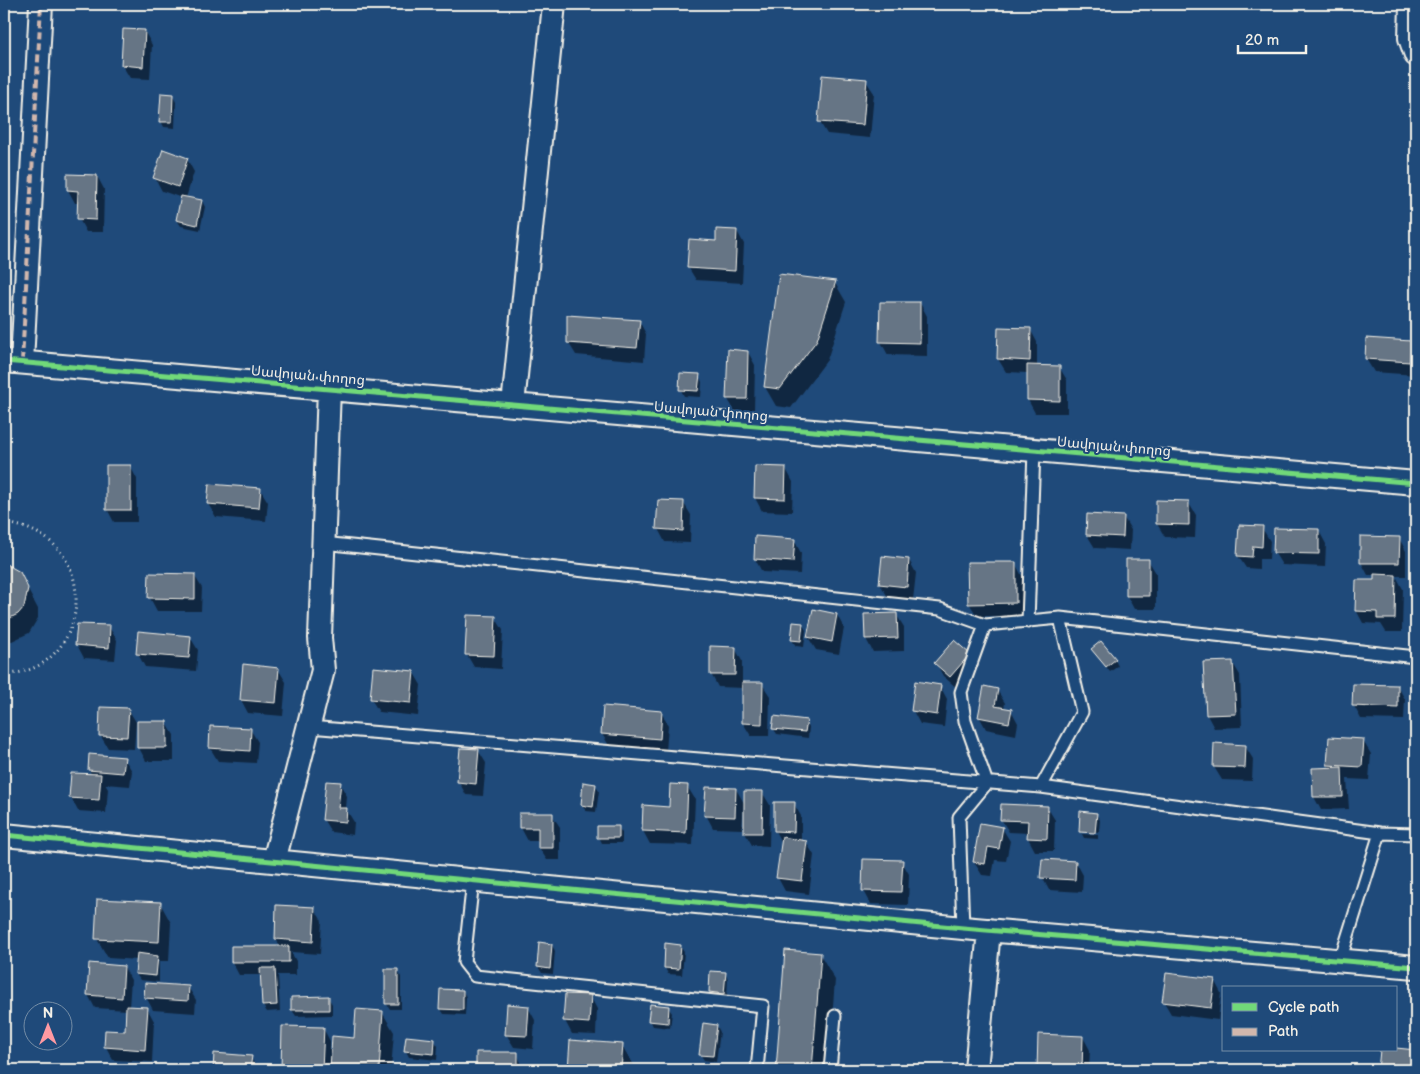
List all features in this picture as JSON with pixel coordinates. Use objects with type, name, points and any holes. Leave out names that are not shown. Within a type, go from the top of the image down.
[{"type":"street","points":[[13,362],[41,4]]},
{"type":"street","points":[[513,405],[554,4]]},
{"type":"street","points":[[1411,4],[1410,38],[1416,55]]},
{"type":"street","name":"Սավոյան փողոց","points":[[13,362],[1416,483]]},
{"type":"street","points":[[274,861],[323,670],[320,638],[329,388]]},
{"type":"street","points":[[4,835],[964,928],[1416,967]]},
{"type":"street","points":[[976,1070],[989,930]]},
{"type":"lane","points":[[1028,622],[1034,450]]},
{"type":"lane","points":[[323,543],[940,609],[985,625],[1060,618],[1416,657]]},
{"type":"lane","points":[[1041,787],[1082,712],[1060,618]]},
{"type":"lane","points":[[985,625],[962,692],[965,721],[987,783]]},
{"type":"lane","points":[[309,727],[1041,787],[1380,833],[1416,834]]},
{"type":"lane","points":[[964,928],[959,817],[987,783]]},
{"type":"lane","points":[[1340,961],[1380,833]]},
{"type":"lane","points":[[472,880],[464,962],[474,976],[763,1006],[758,1070]]},
{"type":"lane","points":[[830,1070],[835,1016]]},
{"type":"path","points":[[4,523],[20,525],[38,532],[53,543],[65,558],[73,575],[77,594],[76,613],[70,631],[60,647],[45,660],[29,670],[4,674]]},
{"type":"building","points":[[123,29],[145,30],[143,67],[121,65]]},
{"type":"building","points":[[822,75],[867,79],[863,125],[818,122]]},
{"type":"building","points":[[161,93],[173,94],[172,122],[159,122]]},
{"type":"building","points":[[163,149],[188,158],[178,187],[153,178]]},
{"type":"building","points":[[67,174],[97,175],[96,220],[77,219],[78,191],[67,190]]},
{"type":"building","points":[[181,196],[202,200],[197,225],[176,220]]},
{"type":"building","points":[[716,229],[737,230],[735,271],[687,268],[689,239],[716,241]]},
{"type":"building","points":[[779,274],[836,281],[817,340],[780,389],[764,387]]},
{"type":"building","points":[[880,302],[920,302],[920,343],[879,342]]},
{"type":"building","points":[[567,315],[640,320],[637,348],[567,343]]},
{"type":"building","points":[[998,327],[1031,328],[1030,361],[997,359]]},
{"type":"building","points":[[1366,338],[1411,341],[1410,362],[1365,359]]},
{"type":"building","points":[[728,349],[748,351],[747,399],[726,399]]},
{"type":"building","points":[[1027,365],[1060,366],[1060,401],[1027,400]]},
{"type":"building","points":[[680,373],[700,374],[698,391],[679,390]]},
{"type":"building","points":[[106,465],[131,465],[131,510],[106,510]]},
{"type":"building","points":[[755,466],[786,467],[785,499],[754,498]]},
{"type":"building","points":[[209,484],[261,488],[259,508],[207,504]]},
{"type":"building","points":[[658,500],[684,501],[683,531],[656,529]]},
{"type":"building","points":[[1156,500],[1189,501],[1189,525],[1156,524]]},
{"type":"building","points":[[1087,514],[1124,516],[1123,537],[1086,535]]},
{"type":"building","points":[[1239,525],[1263,526],[1262,547],[1253,546],[1252,557],[1237,556]]},
{"type":"building","points":[[1274,528],[1319,529],[1319,554],[1273,553]]},
{"type":"building","points":[[755,536],[795,539],[793,562],[754,559]]},
{"type":"building","points":[[1360,536],[1400,537],[1399,563],[1360,563]]},
{"type":"building","points":[[882,556],[909,559],[907,587],[879,584]]},
{"type":"building","points":[[1126,559],[1149,559],[1149,596],[1126,596]]},
{"type":"building","points":[[967,562],[1016,562],[1016,603],[968,604]]},
{"type":"building","points":[[4,563],[20,572],[28,588],[24,607],[18,614],[4,621]]},
{"type":"building","points":[[149,573],[195,574],[195,599],[148,598]]},
{"type":"building","points":[[1374,574],[1396,575],[1395,619],[1377,619],[1377,612],[1355,611],[1356,580],[1374,580]]},
{"type":"building","points":[[813,609],[837,614],[832,642],[807,637]]},
{"type":"building","points":[[897,613],[898,638],[865,639],[864,614]]},
{"type":"building","points":[[467,615],[496,616],[494,656],[465,655]]},
{"type":"building","points":[[793,622],[803,623],[801,641],[791,640]]},
{"type":"building","points":[[77,624],[110,625],[109,648],[75,645]]},
{"type":"building","points":[[138,631],[191,636],[189,658],[136,654]]},
{"type":"building","points":[[954,640],[970,654],[950,677],[934,663]]},
{"type":"building","points":[[1101,641],[1116,659],[1106,667],[1091,649]]},
{"type":"building","points":[[710,646],[736,647],[735,675],[710,675]]},
{"type":"building","points":[[1233,661],[1236,714],[1206,715],[1203,662]]},
{"type":"building","points":[[243,664],[279,668],[276,703],[240,700]]},
{"type":"building","points":[[373,667],[414,671],[411,703],[370,699]]},
{"type":"building","points":[[915,681],[941,685],[937,715],[911,711]]},
{"type":"building","points":[[742,682],[763,682],[762,724],[742,723]]},
{"type":"building","points":[[1353,684],[1398,685],[1398,708],[1352,706]]},
{"type":"building","points":[[984,686],[998,689],[995,706],[1012,709],[1009,723],[978,717]]},
{"type":"building","points":[[603,706],[662,711],[660,739],[601,734]]},
{"type":"building","points":[[100,707],[129,708],[127,737],[99,736]]},
{"type":"building","points":[[774,716],[807,720],[805,732],[772,729]]},
{"type":"building","points":[[137,721],[167,721],[167,748],[137,748]]},
{"type":"building","points":[[210,726],[251,728],[250,751],[209,748]]},
{"type":"building","points":[[1329,737],[1364,739],[1362,767],[1327,765]]},
{"type":"building","points":[[1214,743],[1246,745],[1245,768],[1213,767]]},
{"type":"building","points":[[460,748],[479,749],[476,784],[457,782]]},
{"type":"building","points":[[89,754],[125,757],[123,773],[88,770]]},
{"type":"building","points":[[1342,767],[1343,797],[1313,797],[1312,768]]},
{"type":"building","points":[[71,773],[101,774],[99,800],[69,798]]},
{"type":"building","points":[[326,781],[341,782],[338,808],[347,808],[346,822],[322,820]]},
{"type":"building","points":[[583,782],[596,784],[593,807],[581,805]]},
{"type":"building","points":[[670,784],[688,785],[686,833],[642,831],[643,805],[669,807]]},
{"type":"building","points":[[706,787],[736,788],[735,817],[704,816]]},
{"type":"building","points":[[744,791],[763,791],[762,833],[744,833]]},
{"type":"building","points":[[774,802],[795,802],[794,832],[774,831]]},
{"type":"building","points":[[1001,804],[1048,806],[1047,839],[1027,838],[1028,821],[1000,820]]},
{"type":"building","points":[[1080,811],[1097,813],[1095,833],[1079,832]]},
{"type":"building","points":[[519,813],[553,813],[553,848],[538,848],[538,828],[519,828]]},
{"type":"building","points":[[980,823],[1003,827],[999,849],[988,847],[985,864],[973,862]]},
{"type":"building","points":[[597,826],[619,826],[619,838],[597,838]]},
{"type":"building","points":[[782,837],[807,841],[802,881],[776,878]]},
{"type":"building","points":[[863,859],[903,860],[901,892],[862,891]]},
{"type":"building","points":[[1042,859],[1076,861],[1075,880],[1040,878]]},
{"type":"building","points":[[97,899],[161,902],[159,942],[95,939]]},
{"type":"building","points":[[276,905],[315,907],[313,942],[275,939]]},
{"type":"building","points":[[539,942],[552,944],[550,969],[537,967]]},
{"type":"building","points":[[665,943],[681,945],[679,969],[664,968]]},
{"type":"building","points":[[231,946],[289,946],[289,962],[231,962]]},
{"type":"building","points":[[785,950],[821,953],[812,1070],[776,1070]]},
{"type":"building","points":[[137,953],[158,956],[156,976],[135,974]]},
{"type":"building","points":[[89,963],[124,966],[122,998],[87,995]]},
{"type":"building","points":[[260,968],[275,968],[277,1005],[262,1006]]},
{"type":"building","points":[[385,969],[398,969],[398,1004],[385,1004]]},
{"type":"building","points":[[710,971],[726,972],[724,994],[709,992]]},
{"type":"building","points":[[1166,973],[1215,979],[1211,1008],[1162,1002]]},
{"type":"building","points":[[145,983],[189,986],[188,1001],[144,998]]},
{"type":"building","points":[[440,989],[463,990],[463,1010],[439,1009]]},
{"type":"building","points":[[565,994],[591,995],[589,1023],[563,1021]]},
{"type":"building","points":[[329,996],[329,1010],[291,1010],[291,997]]},
{"type":"building","points":[[507,1004],[529,1006],[527,1036],[505,1035]]},
{"type":"building","points":[[650,1004],[669,1006],[668,1023],[648,1021]]},
{"type":"building","points":[[126,1006],[148,1007],[145,1050],[104,1047],[105,1030],[125,1031]]},
{"type":"building","points":[[356,1009],[383,1011],[379,1070],[330,1070],[332,1036],[354,1038]]},
{"type":"building","points":[[703,1023],[717,1025],[713,1056],[699,1055]]},
{"type":"building","points":[[282,1026],[324,1027],[322,1070],[281,1069]]},
{"type":"building","points":[[1038,1034],[1083,1036],[1082,1070],[1037,1070]]},
{"type":"building","points":[[406,1036],[435,1039],[434,1054],[404,1051]]},
{"type":"building","points":[[570,1040],[623,1044],[621,1070],[568,1070]]},
{"type":"building","points":[[1398,1048],[1416,1050],[1416,1070],[1378,1070],[1380,1052],[1398,1052]]},
{"type":"building","points":[[476,1052],[518,1052],[518,1070],[476,1070]]},
{"type":"building","points":[[214,1053],[252,1056],[250,1070],[213,1070]]},
{"type":"marked path","points":[[22,362],[41,4]]},
{"type":"cycle path","points":[[4,361],[1416,483]]},
{"type":"cycle path","points":[[4,835],[963,928],[1416,967]]}]
